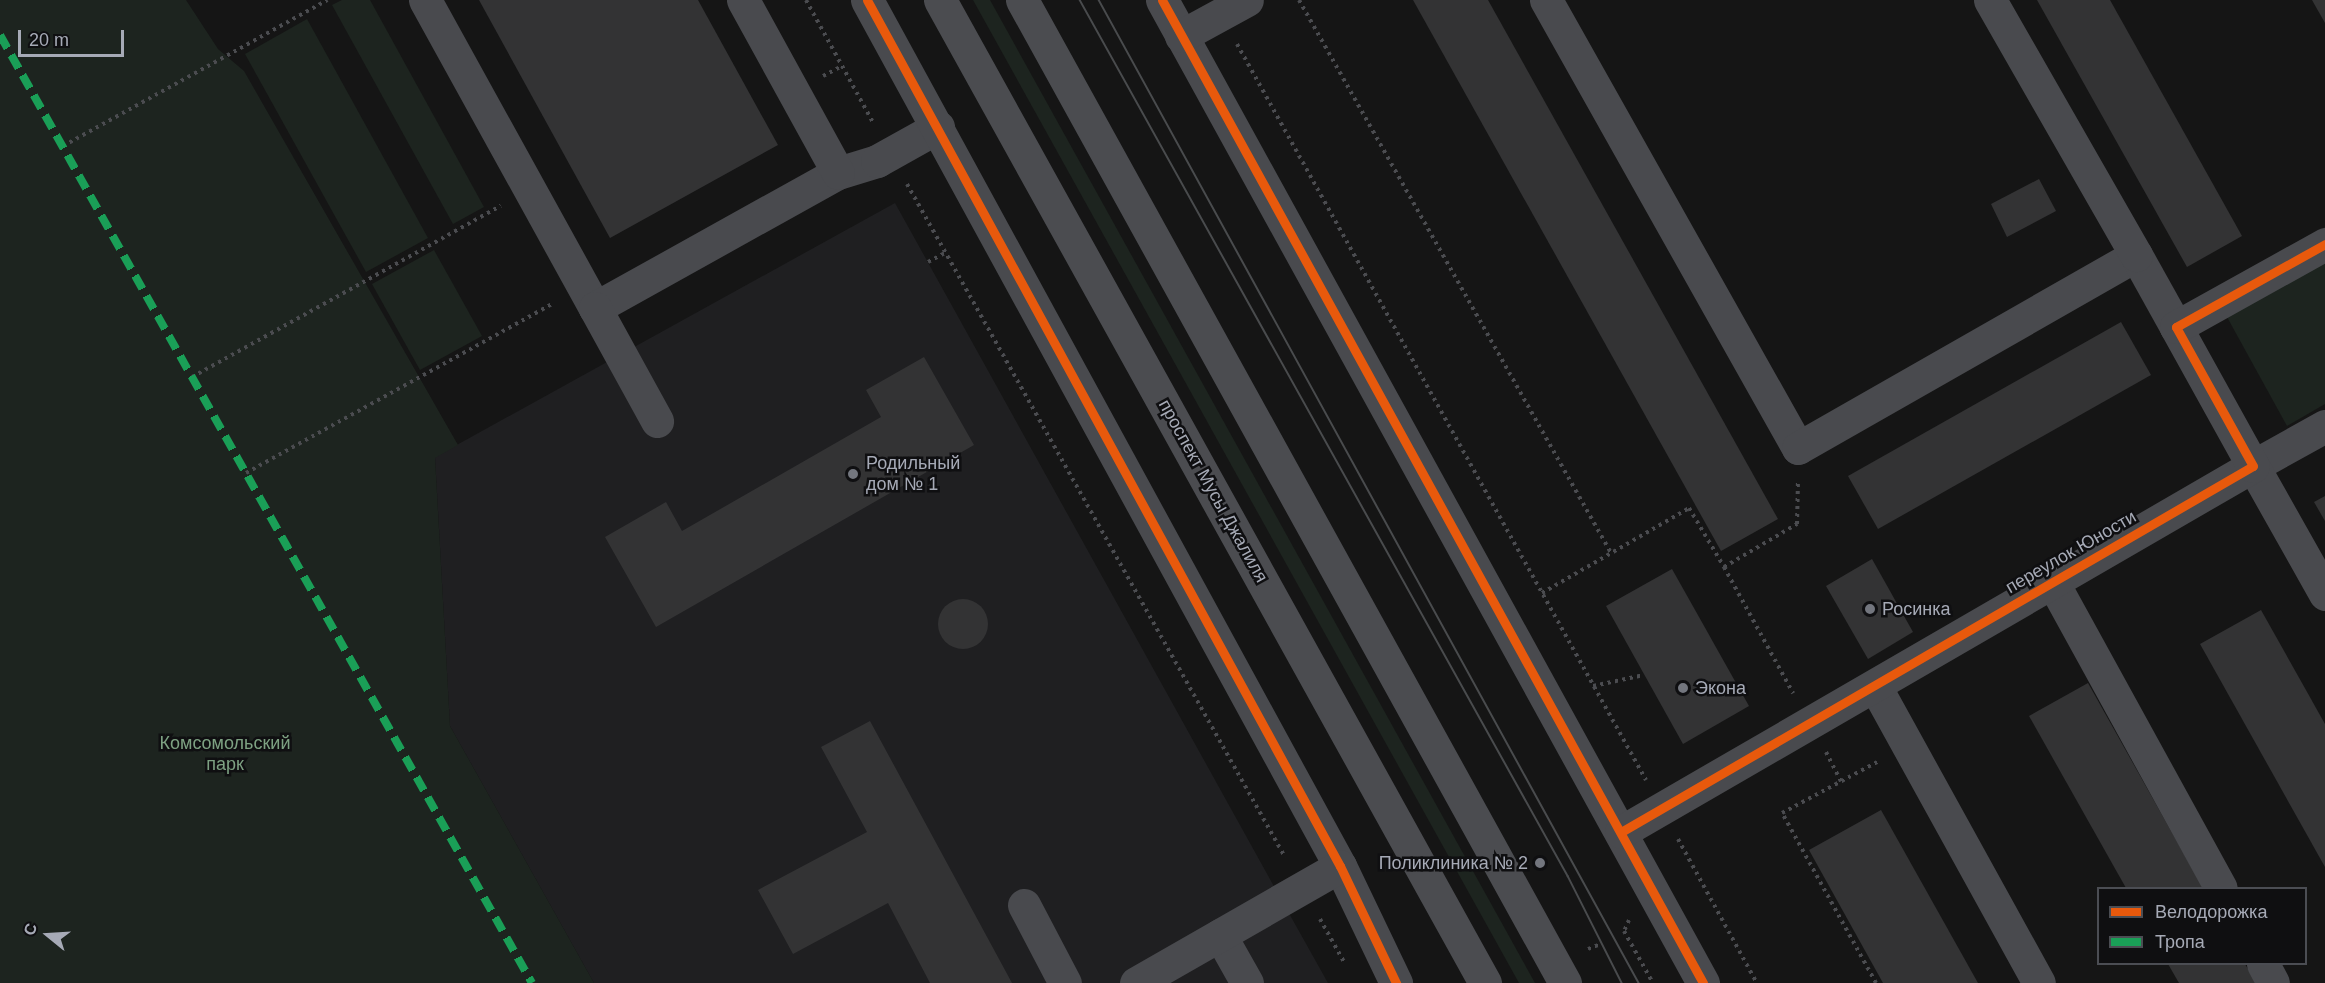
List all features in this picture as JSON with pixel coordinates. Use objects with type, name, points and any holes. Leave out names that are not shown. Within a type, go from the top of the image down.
[{"type":"main road","name":"проспект Мусы Джалиля","points":[[940,0],[1485,983]]},
{"type":"main road","points":[[1022,0],[1565,983]]},
{"type":"street","points":[[425,0],[657,421]]},
{"type":"street","points":[[742,0],[838,173]]},
{"type":"street","points":[[867,0],[939,127],[1340,866],[1396,983]]},
{"type":"street","points":[[1162,0],[1704,983]]},
{"type":"street","points":[[1546,0],[1798,448],[2136,255]]},
{"type":"street","points":[[1990,0],[2136,255],[2325,594]]},
{"type":"street","points":[[1181,36],[1234,7]]},
{"type":"street","points":[[589,297],[838,173],[890,154],[939,127]]},
{"type":"street","points":[[2176,327],[2325,244]]},
{"type":"street","name":"переулок Юности","points":[[1621,832],[2052,581],[2325,426]]},
{"type":"street","points":[[2052,581],[2220,887]]},
{"type":"street","points":[[1875,686],[2039,983]]},
{"type":"street","points":[[1136,983],[1340,866]]},
{"type":"street","points":[[1024,905],[1065,983]]},
{"type":"street","points":[[1220,935],[1247,983]]},
{"type":"street","points":[[2263,965],[2273,983]]},
{"type":"path","points":[[63,147],[327,0]]},
{"type":"path","points":[[806,0],[945,253],[1346,964]]},
{"type":"path","points":[[1299,0],[1611,553]]},
{"type":"path","points":[[1234,7],[1542,592],[1757,983]]},
{"type":"path","points":[[192,377],[530,190]]},
{"type":"path","points":[[928,262],[945,253]]},
{"type":"path","points":[[246,473],[589,297]]},
{"type":"path","points":[[1724,567],[1797,524],[1798,448]]},
{"type":"path","points":[[1542,592],[1689,508],[1724,567],[1841,781]]},
{"type":"path","points":[[1593,686],[1644,675]]},
{"type":"path","points":[[1876,983],[1782,813],[1908,745]]},
{"type":"path","points":[[1624,931],[1653,983]]},
{"type":"path","points":[[1588,950],[1601,944]]},
{"type":"shaded area","points":[[895,203],[1328,983],[594,983],[450,726],[435,457]]},
{"type":"green space","name":"Комсомольский парк","points":[[0,0],[186,0],[218,49],[244,71],[458,445],[435,458],[450,726],[594,983],[0,983]]},
{"type":"green space","points":[[342,0],[370,0],[484,207],[453,224],[332,5]]},
{"type":"green space","points":[[973,0],[990,0],[1535,983],[1519,983]]},
{"type":"green space","points":[[307,19],[428,238],[366,272],[245,54]]},
{"type":"green space","points":[[434,250],[482,336],[420,370],[372,284]]},
{"type":"green space","points":[[2325,262],[2325,404],[2287,426],[2227,317]]},
{"type":"building","points":[[479,0],[698,0],[778,145],[610,238]]},
{"type":"building","points":[[1413,0],[1488,0],[1778,519],[1721,551]]},
{"type":"building","points":[[2037,0],[2110,0],[2242,236],[2187,267]]},
{"type":"building","points":[[2312,0],[2325,0],[2325,23]]},
{"type":"building","points":[[2039,179],[2056,211],[2007,237],[1991,204]]},
{"type":"building","points":[[2121,322],[2151,375],[1878,529],[1848,476]]},
{"type":"building","name":"Родильный дом № 1","points":[[924,357],[974,445],[656,627],[605,537],[666,502],[682,531],[881,417],[866,390]]},
{"type":"building","points":[[2325,496],[2325,521],[2314,502]]},
{"type":"building","name":"Росинка","points":[[1872,559],[1913,632],[1868,659],[1826,586]]},
{"type":"building","points":[[1672,569],[1749,706],[1683,744],[1606,606]]},
{"type":"building","points":[[958,599],[968,599],[981,606],[988,619],[988,629],[981,642],[968,649],[958,649],[949,645],[942,638],[938,629],[938,619],[942,610],[949,603]]},
{"type":"building","points":[[2261,610],[2325,724],[2325,867],[2200,644]]},
{"type":"building","points":[[2088,683],[2202,887],[2125,887],[2029,716]]},
{"type":"building","points":[[870,721],[1012,983],[930,983],[888,903],[793,954],[758,890],[867,832],[821,747]]},
{"type":"building","points":[[1881,810],[1978,983],[1883,983],[1809,850]]},
{"type":"building","points":[[2169,965],[2246,965],[2256,983],[2179,983]]},
{"type":"tram line","points":[[1080,0],[1568,876],[1622,983]]},
{"type":"tram line","points":[[1099,0],[1639,983]]},
{"type":"marked path","points":[[0,35],[532,983]]},
{"type":"cycle path","points":[[867,0],[1340,866],[1396,983]]},
{"type":"cycle path","points":[[1162,0],[1703,983]]},
{"type":"cycle path","points":[[1621,832],[2253,466],[2176,327],[2325,244]]},
{"type":"place","name":"Родильный дом № 1","points":[[853,474]]},
{"type":"place","name":"Росинка","points":[[1870,609]]},
{"type":"place","name":"Экона","points":[[1683,688]]},
{"type":"place","name":"Поликлиника № 2","points":[[1540,863]]}]
